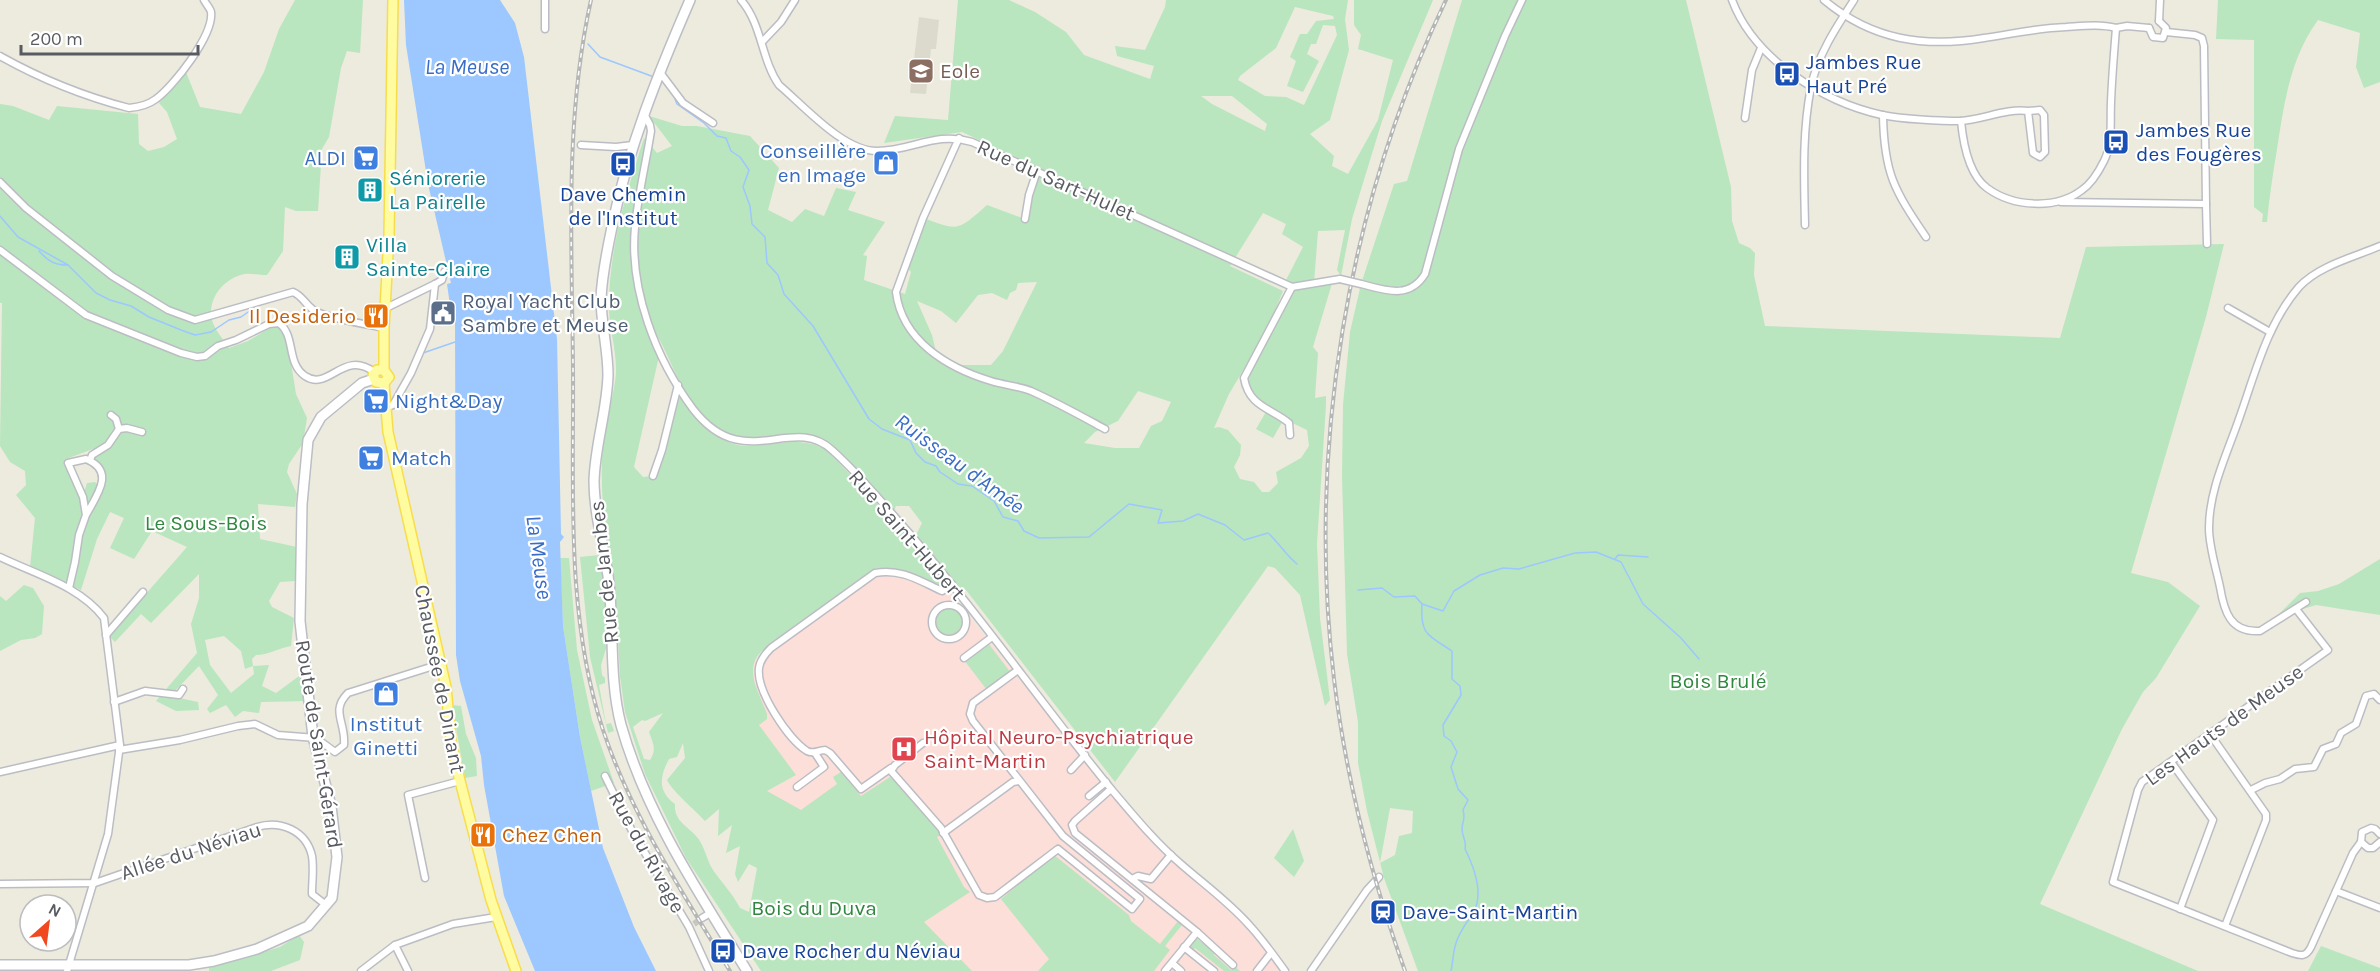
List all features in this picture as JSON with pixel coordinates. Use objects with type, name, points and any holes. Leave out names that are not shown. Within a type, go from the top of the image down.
[{"type":"main road","points":[[384,370],[381,369],[374,376],[376,382],[384,383],[388,377],[384,370],[384,328],[393,69],[393,0]]},
{"type":"main road","name":"Rue de Jambes","points":[[690,0],[643,114],[616,210],[601,299],[608,373],[597,439],[594,483],[596,510],[609,583],[615,697],[630,751],[646,794],[669,841],[747,971]]},
{"type":"main road","name":"Route de Saint-Gérard","points":[[0,965],[68,968],[189,965],[214,961],[257,949],[308,926],[332,898],[337,857],[331,806],[313,737],[300,621],[302,504],[308,440],[321,417],[362,383],[374,376]]},
{"type":"main road","name":"Chaussée de Dinant","points":[[384,383],[385,408],[404,508],[446,687],[451,741],[496,917],[516,971]]},
{"type":"street","points":[[0,56],[33,74],[75,92],[129,108],[138,108],[158,98],[192,58],[210,19],[211,11],[204,0]]},
{"type":"street","points":[[545,0],[545,29]]},
{"type":"street","name":"Rue du Sart-Hulet","points":[[741,0],[757,26],[772,75],[780,85],[837,135],[852,145],[876,151],[933,139],[959,138],[1292,287]]},
{"type":"street","points":[[762,42],[781,22],[795,0]]},
{"type":"street","points":[[1290,435],[1289,423],[1261,408],[1247,388],[1244,378],[1292,287],[1340,279],[1393,292],[1403,292],[1416,285],[1425,274],[1459,149],[1504,36],[1522,0]]},
{"type":"street","points":[[1732,0],[1761,48],[1786,70],[1842,101],[1883,115],[1961,121],[2028,111],[2040,110],[2044,115],[2045,152],[2040,157],[2033,153],[2028,111]]},
{"type":"street","points":[[1824,0],[1862,26],[1900,39],[1940,43],[2048,27],[2149,28]]},
{"type":"street","points":[[1804,225],[1804,146],[1811,85],[1825,50],[1854,0]]},
{"type":"street","points":[[2159,21],[2160,0]]},
{"type":"street","points":[[2159,21],[2165,25],[2166,32],[2163,38],[2156,39],[2150,35],[2149,28],[2152,22],[2159,21]]},
{"type":"street","points":[[2060,202],[2084,190],[2098,172],[2109,150],[2112,62],[2116,28]]},
{"type":"street","points":[[2166,32],[2195,35],[2202,38],[2204,46],[2207,244]]},
{"type":"street","points":[[1745,118],[1752,70],[1761,48]]},
{"type":"street","points":[[659,71],[683,103],[713,123]]},
{"type":"street","name":"Rue Saint-Hubert","points":[[643,114],[651,131],[635,228],[639,293],[659,350],[678,385],[703,420],[730,438],[748,443],[803,437],[825,444],[889,510],[952,584],[1084,755],[1156,841],[1209,886],[1250,926],[1285,971]]},
{"type":"street","points":[[1883,115],[1884,148],[1890,177],[1904,206],[1926,237]]},
{"type":"street","points":[[1961,121],[1966,152],[1986,187],[2017,202],[2206,204]]},
{"type":"street","points":[[959,138],[922,218],[896,292],[898,304],[908,327],[918,340],[958,369],[993,382],[1031,391],[1106,429]]},
{"type":"street","points":[[581,145],[633,146]]},
{"type":"street","points":[[1025,219],[1029,195],[1037,171]]},
{"type":"street","points":[[0,182],[26,208],[112,276],[168,310],[195,320],[293,292],[302,297],[317,312],[384,328]]},
{"type":"street","points":[[2084,190],[2087,202]]},
{"type":"street","points":[[2306,602],[2260,631],[2251,632],[2236,625],[2225,612],[2209,529],[2214,491],[2270,332],[2284,305],[2301,285],[2325,269],[2380,246]]},
{"type":"street","points":[[0,250],[86,315],[181,353],[197,357],[205,356],[218,346],[269,324],[279,323],[288,334],[294,363],[306,377],[312,379],[327,377],[354,365],[361,365],[374,376]]},
{"type":"street","points":[[386,308],[435,285],[442,280],[444,272]]},
{"type":"street","points":[[385,408],[393,405],[411,373],[430,329],[435,285]]},
{"type":"street","points":[[2228,308],[2270,332]]},
{"type":"street","points":[[652,476],[662,450],[678,385]]},
{"type":"street","points":[[111,415],[120,429]]},
{"type":"street","points":[[90,460],[92,455],[108,445],[120,429],[127,428],[142,432]]},
{"type":"street","points":[[69,588],[78,535],[101,487],[102,476],[98,465],[86,459],[68,463],[83,496],[86,515]]},
{"type":"street","points":[[0,556],[69,588],[97,608],[104,618],[119,747],[108,834],[68,968]]},
{"type":"street","points":[[923,743],[861,789],[830,753],[825,750],[815,753],[807,751],[775,717],[759,677],[761,662],[765,654],[875,573],[887,570],[904,573],[942,591],[952,584]]},
{"type":"street","points":[[106,635],[143,592]]},
{"type":"street","points":[[951,605],[961,610],[965,626],[959,635],[949,638],[935,631],[933,615],[940,607],[951,605]]},
{"type":"street","points":[[961,610],[968,605]]},
{"type":"street","name":"Les Hauts de Meuse","points":[[2296,609],[2328,650],[2140,785],[2114,882],[2292,953],[2304,955],[2308,954],[2336,891]]},
{"type":"street","points":[[964,658],[992,636]]},
{"type":"street","points":[[0,772],[119,747],[180,740],[255,724],[278,735],[313,737],[335,752],[344,746],[345,739],[338,708],[339,702],[348,693],[440,664]]},
{"type":"street","points":[[1018,670],[973,703],[970,714],[973,721],[1059,831],[1140,899],[1132,909],[1058,849]]},
{"type":"street","points":[[114,702],[145,691],[179,695],[183,689]]},
{"type":"street","points":[[2251,790],[2280,779],[2295,769],[2314,767],[2323,749],[2336,744],[2341,734],[2356,724],[2366,696],[2374,694],[2380,700]]},
{"type":"street","points":[[2210,734],[2264,809],[2266,820],[2225,926]]},
{"type":"street","points":[[797,787],[824,767],[815,753]]},
{"type":"street","points":[[1071,770],[1084,755]]},
{"type":"street","points":[[2171,762],[2213,820],[2180,909]]},
{"type":"street","points":[[891,768],[892,773],[910,790],[943,833],[973,888],[987,898],[995,897],[1078,836]]},
{"type":"street","name":"Rue du Rivage","points":[[605,776],[632,831],[691,925],[709,971]]},
{"type":"street","points":[[425,878],[408,795],[460,781]]},
{"type":"street","points":[[943,833],[1013,782],[1019,781]]},
{"type":"street","points":[[1089,796],[1107,782]]},
{"type":"street","points":[[1059,831],[1072,825],[1112,789]]},
{"type":"street","name":"Allée du Néviau","points":[[0,884],[95,883],[256,827],[275,824],[289,827],[308,846],[312,860],[312,894],[326,905]]},
{"type":"street","points":[[1072,825],[1078,836],[1197,932],[1233,965]]},
{"type":"street","points":[[2380,834],[2375,829],[2366,829],[2360,837],[2361,842],[2353,853],[2336,891],[2380,908]]},
{"type":"street","points":[[2361,842],[2368,848],[2373,848],[2380,842]]},
{"type":"street","points":[[1132,879],[1137,876],[1151,879],[1171,855]]},
{"type":"street","points":[[1311,971],[1359,901],[1379,877]]},
{"type":"street","name":"Rue du Rivage","points":[[702,918],[712,912]]},
{"type":"street","points":[[361,971],[395,945],[453,924],[496,917]]},
{"type":"street","points":[[1165,971],[1197,932]]},
{"type":"street","points":[[395,945],[408,971]]},
{"type":"street","points":[[1184,947],[1214,971]]},
{"type":"street","points":[[1257,971],[1271,953]]},
{"type":"street","points":[[1172,963],[1181,971]]},
{"type":"shaded area","name":"Eole","points":[[919,17],[939,20],[936,49],[931,49],[926,94],[910,93]]},
{"type":"shaded area","name":"Hôpital Neuro-Psychiatrique Saint-Martin","points":[[912,544],[1153,844],[1229,909],[1258,939],[1281,971],[956,971],[766,791],[730,678]]},
{"type":"green space","name":"Le Sous-Bois","points":[[295,0],[363,0],[360,53],[347,51],[341,68],[329,137],[322,149],[318,211],[296,211],[285,207],[283,251],[267,275],[244,274],[229,280],[214,298],[211,312],[215,327],[229,348],[248,341],[273,326],[278,326],[287,338],[296,394],[307,418],[303,443],[289,464],[287,472],[297,494],[295,507],[258,504],[260,539],[297,547],[295,581],[280,582],[269,601],[272,607],[294,618],[291,646],[256,655],[252,659],[253,666],[269,665],[262,686],[276,693],[306,671],[309,701],[261,702],[259,713],[243,711],[235,717],[226,705],[210,713],[207,709],[218,695],[199,666],[170,696],[198,702],[199,710],[176,711],[156,701],[197,653],[191,624],[199,598],[199,574],[151,623],[141,614],[115,642],[109,636],[187,547],[152,531],[134,559],[110,548],[124,518],[110,512],[97,539],[81,590],[30,567],[35,518],[16,495],[26,485],[25,471],[10,462],[0,446],[2,303],[0,303],[0,104],[13,106],[49,120],[57,106],[138,114],[139,144],[148,151],[164,147],[177,139],[167,112],[159,103],[186,72],[200,107],[241,114],[264,72],[279,29]],"holes":[[[93,449],[90,460],[102,476],[100,487],[95,482],[87,483],[83,496],[66,459]],[[224,636],[241,651],[245,669],[253,666],[254,674],[231,693],[210,665],[205,640]]]},
{"type":"green space","name":"Bois du Duva","points":[[958,0],[1009,0],[1035,12],[1066,32],[1084,55],[1150,79],[1154,66],[1117,56],[1115,46],[1145,50],[1166,0],[1348,0],[1345,19],[1349,50],[1330,120],[1310,134],[1334,156],[1332,166],[1348,174],[1378,120],[1393,60],[1358,49],[1361,35],[1354,25],[1354,0],[1433,0],[1382,121],[1352,219],[1341,276],[1337,270],[1345,230],[1318,231],[1314,283],[1333,280],[1313,347],[1318,353],[1315,398],[1326,396],[1317,544],[1320,618],[1330,700],[1325,706],[1300,595],[1275,568],[1268,566],[1115,782],[966,590],[959,589],[916,535],[922,523],[909,506],[896,506],[894,511],[847,459],[827,442],[818,438],[788,435],[749,439],[721,430],[705,417],[688,396],[652,327],[659,356],[634,467],[643,477],[652,476],[679,393],[715,435],[735,444],[750,446],[797,442],[809,443],[827,450],[922,551],[945,582],[943,586],[938,586],[909,572],[876,568],[761,652],[753,666],[753,674],[767,714],[767,719],[759,725],[796,775],[767,791],[801,810],[837,784],[833,777],[841,772],[861,796],[890,777],[909,793],[942,834],[937,837],[964,887],[970,892],[924,922],[972,971],[761,971],[686,858],[645,774],[625,712],[618,638],[608,642],[601,665],[605,683],[599,685],[606,724],[611,723],[614,731],[608,733],[590,657],[580,557],[609,554],[603,510],[602,466],[604,436],[616,374],[609,302],[612,259],[620,218],[644,138],[657,153],[672,146],[649,116],[682,126],[697,126],[750,136],[779,168],[768,210],[792,222],[805,209],[824,216],[836,188],[856,192],[848,210],[885,222],[863,255],[867,256],[864,280],[905,294],[911,272],[905,265],[923,218],[956,227],[969,221],[987,205],[1025,219],[1042,169],[962,132],[884,143],[895,116],[948,120]],"holes":[[[1295,7],[1333,16],[1334,19],[1316,21],[1307,34],[1300,34],[1290,57],[1296,61],[1287,86],[1303,92],[1319,61],[1307,54],[1311,44],[1316,44],[1323,25],[1335,26],[1337,35],[1304,105],[1286,97],[1265,96],[1238,80],[1276,48]],[[1201,96],[1232,96],[1267,124],[1265,131],[1212,104]],[[1263,213],[1286,224],[1282,234],[1303,247],[1284,284],[1292,288],[1245,383],[1267,410],[1256,429],[1273,438],[1284,419],[1307,430],[1309,446],[1301,458],[1276,472],[1278,483],[1269,492],[1262,492],[1254,482],[1240,479],[1234,467],[1240,455],[1241,445],[1228,430],[1214,428],[1229,394],[1267,330],[1283,291],[1230,266]],[[1037,282],[1003,351],[991,365],[948,365],[937,356],[932,335],[917,301],[941,311],[956,323],[978,295],[992,293],[1007,300],[1010,293],[1016,290],[1018,283]],[[1138,391],[1171,402],[1162,421],[1151,426],[1139,448],[1115,448],[1084,443],[1095,432],[1118,421]],[[663,713],[649,732],[654,750],[650,760],[644,759],[633,727],[642,720],[645,721]],[[683,743],[685,758],[667,780],[705,821],[719,809],[718,836],[732,825],[726,853],[740,846],[735,874],[738,882],[749,864],[757,868],[749,912],[740,908],[713,870],[699,839],[677,817],[675,804],[665,794],[662,783],[669,759],[677,757]]]},
{"type":"green space","name":"Bois Brulé","points":[[1462,0],[1686,0],[1731,187],[1732,221],[1739,243],[1755,253],[1754,275],[1765,326],[2060,338],[2086,247],[2224,244],[2206,317],[2131,573],[2168,582],[2200,606],[2156,678],[2143,692],[2122,729],[2040,904],[2198,971],[1418,971],[1384,878],[1380,863],[1367,811],[1358,763],[1358,722],[1347,654],[1342,476],[1343,405],[1350,332],[1361,284],[1394,184],[1407,181]],"holes":[[[1390,808],[1413,811],[1412,833],[1399,836],[1395,855],[1380,863]]]},
{"type":"green space","points":[[2218,0],[2380,0],[2380,82],[2364,88],[2356,67],[2360,33],[2318,20],[2308,35],[2295,66],[2286,98],[2267,222],[2262,222],[2263,214],[2254,207],[2254,40],[2216,39]]},
{"type":"green space","points":[[560,558],[569,558],[577,650],[592,720],[614,783],[591,791],[580,737],[563,626]]},
{"type":"green space","points":[[2380,559],[2380,615],[2316,605],[2303,609],[2298,602],[2274,619],[2300,593],[2318,591],[2339,584]]},
{"type":"green space","points":[[24,585],[33,588],[44,606],[42,634],[35,638],[21,640],[0,651],[0,596],[6,601]]},
{"type":"green space","points":[[948,608],[958,612],[962,622],[958,632],[948,636],[938,632],[934,622],[938,612]]},
{"type":"green space","points":[[988,643],[1011,673],[987,690],[964,660]]},
{"type":"green space","points":[[452,705],[461,706],[466,734],[476,758],[477,776],[465,778]]},
{"type":"green space","points":[[1293,829],[1304,861],[1294,877],[1274,858]]},
{"type":"green space","points":[[1054,855],[1129,915],[1131,921],[1160,944],[1178,921],[1182,925],[1165,946],[1170,950],[1154,971],[1038,971],[1049,959],[1001,899]]},
{"type":"green space","points":[[299,935],[304,942],[300,960],[271,971],[209,971],[209,968],[280,947]]},
{"type":"green space","points":[[1196,938],[1231,970],[1235,967],[1240,971],[1224,971],[1195,948],[1192,951],[1190,945]]},
{"type":"green space","points":[[2321,946],[2380,968],[2380,971],[2308,971]]},
{"type":"water","name":"La Meuse","points":[[404,0],[500,0],[515,23],[524,57],[557,339],[561,534],[564,537],[560,542],[563,626],[580,737],[603,848],[634,927],[656,971],[535,971],[504,896],[481,756],[460,681],[456,655],[455,313],[451,312],[447,284],[451,283],[428,184],[406,45]]},
{"type":"waterway","name":"Ruisseau d'Amée","points":[[588,44],[600,57],[654,77]]},
{"type":"waterway","name":"Ruisseau d'Amée","points":[[673,94],[677,104],[704,123],[717,136],[726,138],[731,151],[740,157],[749,170],[743,187],[750,206],[752,224],[765,237],[767,263],[778,275],[784,294],[813,326],[869,419],[882,429],[910,440],[916,453],[925,462],[936,466],[940,472],[958,484],[972,486],[994,501],[1003,517],[1018,521],[1024,531],[1039,538],[1089,537],[1129,504],[1162,510],[1158,523],[1183,521],[1198,514],[1225,525],[1244,540],[1268,533],[1297,564]]},
{"type":"waterway","points":[[0,216],[18,237],[68,265],[96,293],[131,306],[149,317],[181,330],[195,335],[211,332],[229,320],[241,317],[251,310]]},
{"type":"waterway","points":[[39,251],[52,262],[68,265]]},
{"type":"waterway","points":[[423,353],[455,342]]},
{"type":"waterway","points":[[1422,604],[1443,611],[1454,591],[1480,575],[1503,568],[1519,569],[1575,553],[1596,552],[1621,562],[1643,604],[1681,638],[1699,659]]},
{"type":"waterway","points":[[1615,559],[1618,555],[1648,557]]},
{"type":"waterway","name":"Ruisseau d'Amée","points":[[1358,590],[1382,588],[1394,597],[1415,596],[1422,604],[1422,622],[1427,633],[1452,651],[1452,679],[1460,686],[1461,695],[1443,725],[1444,736],[1451,741],[1457,752],[1451,767],[1458,789],[1468,800],[1463,810],[1462,832],[1465,849],[1477,880],[1478,896],[1474,911],[1457,939],[1451,971]]},
{"type":"tunnel","points":[[694,924],[702,918]]},
{"type":"railway","points":[[591,0],[582,46],[577,91],[573,137],[571,230],[574,551],[582,642],[603,730],[628,793],[660,854],[730,971]]},
{"type":"railway","points":[[1405,971],[1381,899],[1361,827],[1345,753],[1334,679],[1327,593],[1326,506],[1331,418],[1342,332],[1359,246],[1383,162],[1411,80],[1446,0]]},
{"type":"place","name":"Eole","points":[[921,71]]},
{"type":"place","name":"Jambes Rue Haut Pré","points":[[1787,74]]},
{"type":"place","name":"Jambes Rue des Fougères","points":[[2116,142]]},
{"type":"place","name":"ALDI","points":[[366,158]]},
{"type":"place","name":"Conseillère en Image","points":[[886,163]]},
{"type":"place","name":"Dave Chemin de l'Institut","points":[[623,164]]},
{"type":"place","name":"Séniorerie La Pairelle","points":[[370,190]]},
{"type":"place","name":"Villa Sainte-Claire","points":[[347,257]]},
{"type":"place","name":"Royal Yacht Club Sambre et Meuse","points":[[443,313]]},
{"type":"place","name":"Il Desiderio","points":[[376,316]]},
{"type":"place","name":"Night&Day","points":[[376,401]]},
{"type":"place","name":"Match","points":[[371,458]]},
{"type":"place","name":"Institut Ginetti","points":[[386,694]]},
{"type":"place","name":"Hôpital Neuro-Psychiatrique Saint-Martin","points":[[904,749]]},
{"type":"place","name":"Chez Chen","points":[[483,835]]},
{"type":"place","name":"Dave-Saint-Martin","points":[[1383,912]]},
{"type":"place","name":"Dave Rocher du Néviau","points":[[723,951]]}]
